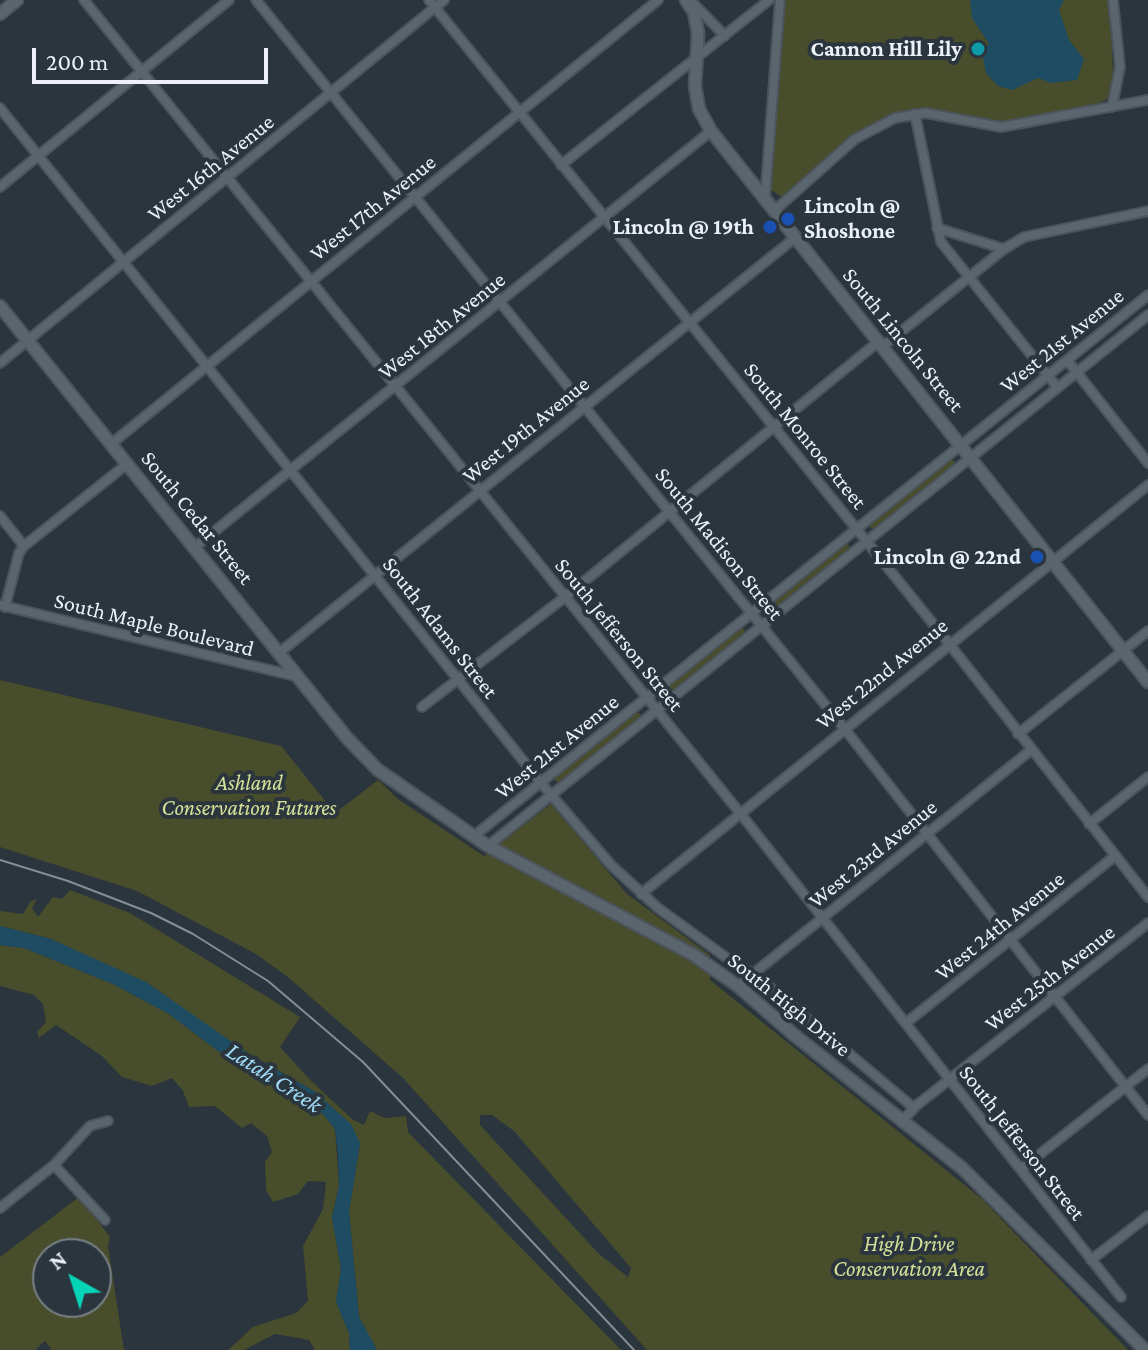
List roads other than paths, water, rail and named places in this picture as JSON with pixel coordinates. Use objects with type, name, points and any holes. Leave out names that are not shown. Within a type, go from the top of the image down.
[{"type":"main road","points":[[0,14],[17,0]]},
{"type":"main road","name":"South Lincoln Street","points":[[688,0],[698,33],[699,109],[711,131],[1148,682]]},
{"type":"main road","name":"South Cedar Street","points":[[0,306],[362,754]]},
{"type":"main road","name":"South High Drive","points":[[362,754],[403,790],[488,846],[692,954],[738,986],[901,1122],[962,1168],[1145,1350]]},
{"type":"street","name":"South Jefferson Street","points":[[84,0],[740,813],[1121,1297]]},
{"type":"street","points":[[0,187],[229,0]]},
{"type":"street","name":"South Madison Street","points":[[256,0],[844,728],[1148,1115]]},
{"type":"street","name":"West 16th Avenue","points":[[0,363],[330,93],[432,4],[444,0]]},
{"type":"street","name":"West 17th Avenue","points":[[111,444],[658,0]]},
{"type":"street","name":"South Lincoln Street","points":[[688,0],[725,36]]},
{"type":"street","points":[[561,165],[769,0]]},
{"type":"street","points":[[765,199],[780,0]]},
{"type":"street","points":[[1112,107],[1120,67],[1113,0]]},
{"type":"street","name":"South Monroe Street","points":[[432,4],[867,541],[1148,897]]},
{"type":"street","points":[[774,211],[855,139],[883,122],[915,114],[1001,127],[1148,100]]},
{"type":"street","name":"South Adams Street","points":[[0,108],[541,783],[641,894],[742,969],[753,973],[914,1108]]},
{"type":"street","points":[[915,114],[941,242],[1057,387]]},
{"type":"street","name":"West 18th Avenue","points":[[195,547],[711,131]]},
{"type":"street","points":[[422,707],[459,681],[1004,249],[1024,237],[1148,211]]},
{"type":"street","points":[[937,228],[1004,249]]},
{"type":"street","name":"West 19th Avenue","points":[[280,652],[796,237]]},
{"type":"street","name":"West 21st Avenue","points":[[474,836],[1148,295]]},
{"type":"street","name":"West 21st Avenue","points":[[488,846],[1148,315]]},
{"type":"street","points":[[1067,360],[1148,463]]},
{"type":"street","points":[[3,606],[19,553],[24,546],[127,464]]},
{"type":"street","name":"West 22nd Avenue","points":[[641,894],[1148,485]]},
{"type":"street","points":[[0,516],[24,546]]},
{"type":"street","name":"South Maple Boulevard","points":[[3,606],[299,677]]},
{"type":"street","points":[[1018,734],[1148,631]]},
{"type":"street","name":"West 23rd Avenue","points":[[738,986],[1031,750]]},
{"type":"street","points":[[1089,824],[1148,777]]},
{"type":"street","name":"West 24th Avenue","points":[[906,1023],[1115,856]]},
{"type":"street","name":"West 25th Avenue","points":[[901,1122],[914,1108],[1148,923]]},
{"type":"street","points":[[1021,1169],[1148,1069]]},
{"type":"street","points":[[0,1208],[54,1165],[90,1126],[108,1121]]},
{"type":"street","points":[[54,1165],[105,1220]]},
{"type":"street","points":[[1091,1260],[1148,1216]]},
{"type":"water","points":[[970,0],[1064,0],[1059,10],[1069,40],[1084,59],[1077,80],[1051,83],[1038,78],[1012,90],[998,86],[986,73],[982,52],[989,44],[972,18]]},
{"type":"water","name":"Latah Creek","points":[[0,926],[51,939],[146,982],[255,1058],[314,1091],[351,1124],[360,1143],[349,1212],[359,1317],[377,1350],[350,1350],[349,1333],[336,1302],[341,1269],[332,1217],[339,1186],[338,1153],[335,1129],[323,1114],[243,1070],[169,1014],[113,984],[24,948],[0,945]]},
{"type":"railway","points":[[0,860],[68,881],[151,913],[193,934],[268,981],[363,1062],[634,1350]]},
{"type":"place","name":"Cannon Hill Lily","points":[[978,49]]},
{"type":"place","name":"Lincoln @ Shoshone","points":[[788,219]]},
{"type":"place","name":"Lincoln @ 19th","points":[[770,227]]},
{"type":"place","name":"Lincoln @ 22nd","points":[[1037,557]]},
{"type":"park label","name":"Ashland Conservation Futures","points":[[249,796]]},
{"type":"park label","name":"High Drive Conservation Area","points":[[909,1256]]}]
